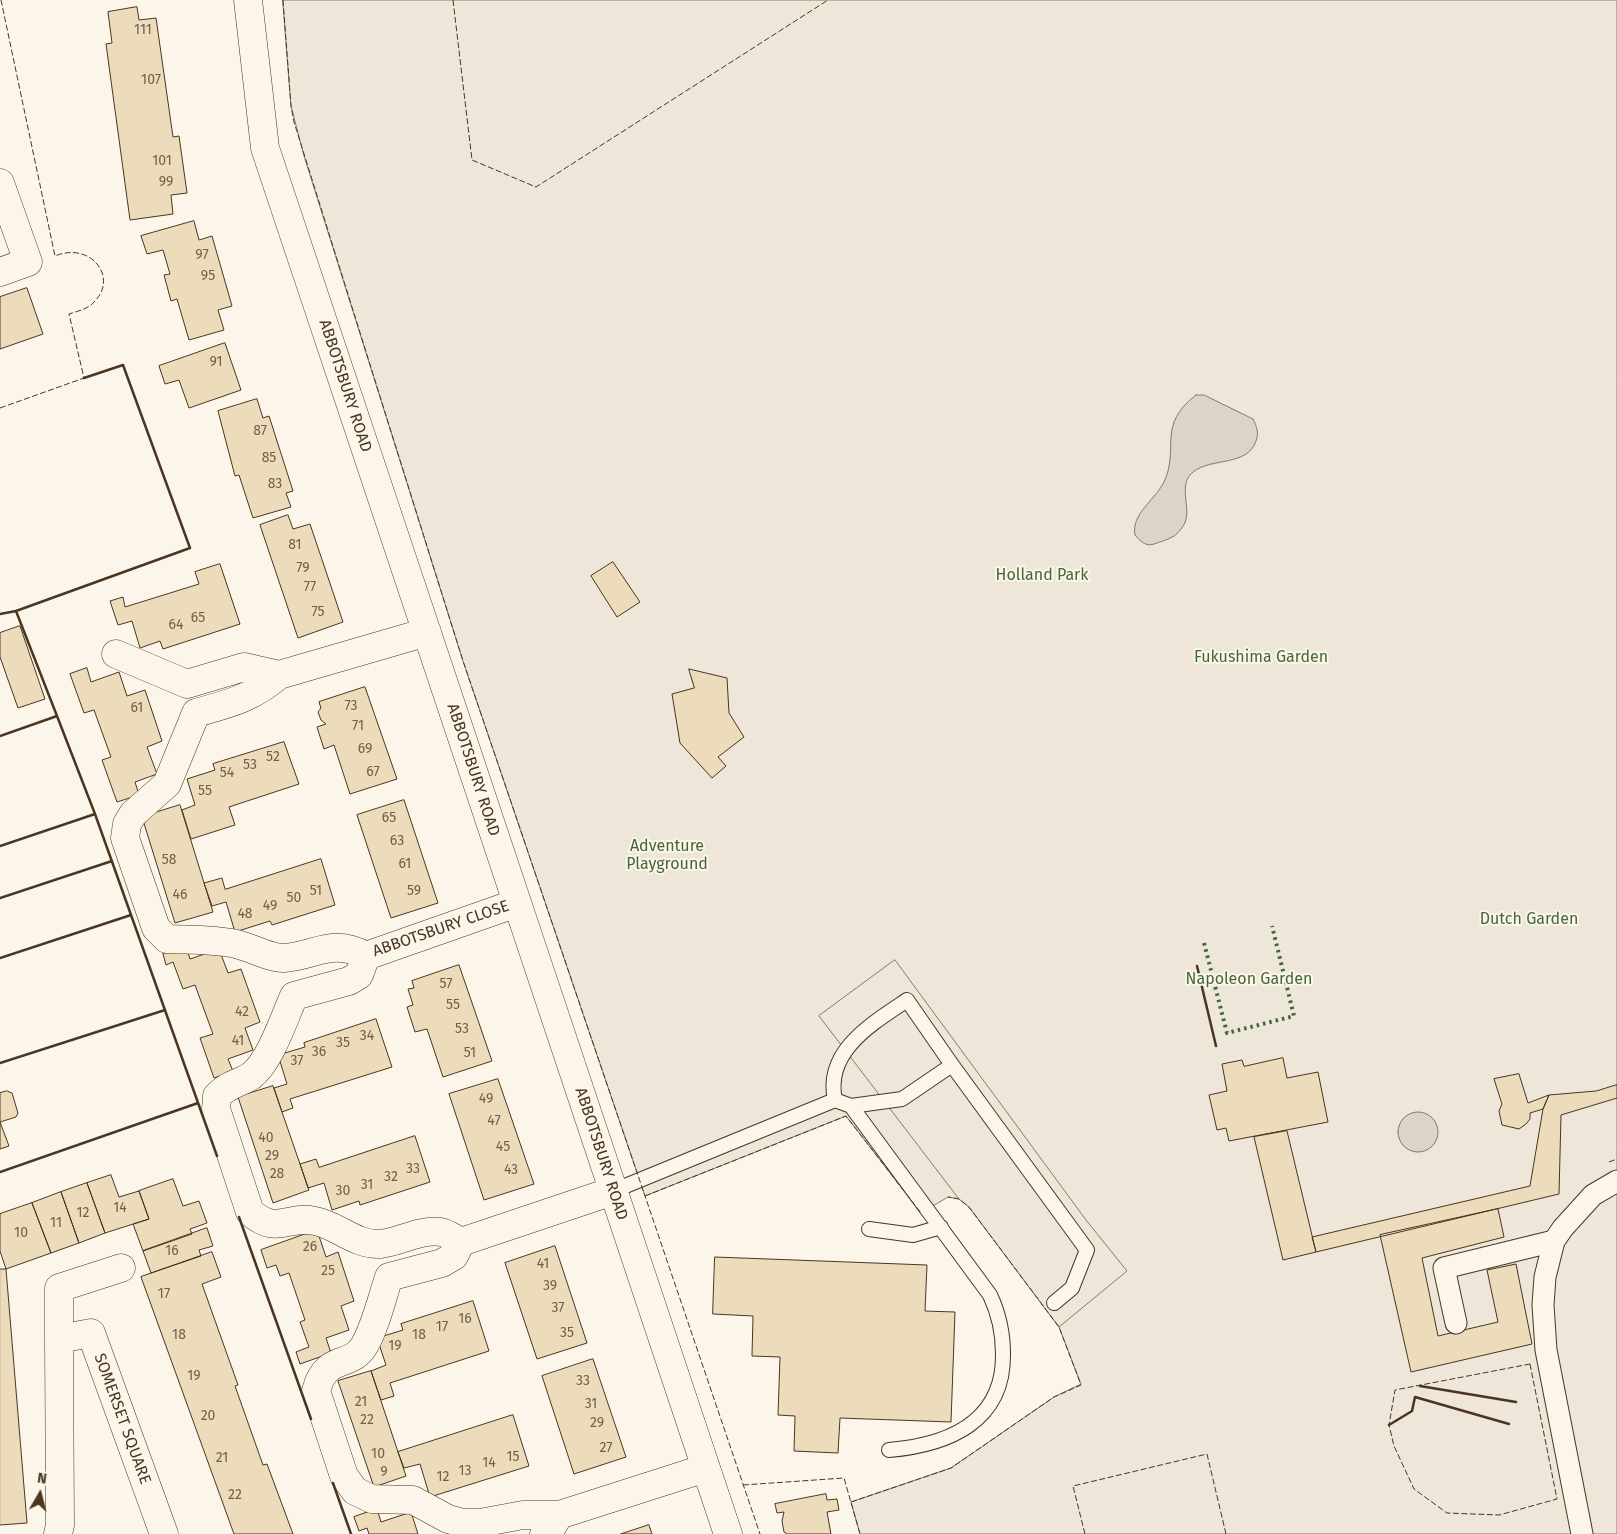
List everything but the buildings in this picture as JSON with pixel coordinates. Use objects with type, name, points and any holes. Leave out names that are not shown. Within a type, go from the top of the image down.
[{"type":"street","name":"ABBOTSBURY ROAD","points":[[248,0],[265,148],[728,1534]]},
{"type":"street","points":[[0,183],[28,262],[0,272]]},
{"type":"street","points":[[196,713],[248,697],[262,690],[279,675],[427,632]]},
{"type":"street","points":[[116,654],[187,684],[244,667],[279,675]]},
{"type":"street","points":[[187,684],[196,713],[167,784],[133,814],[127,824],[125,838],[156,928],[167,939],[204,940],[237,944],[283,958],[294,996],[264,1061],[251,1076],[228,1086],[217,1096],[216,1109],[250,1212],[262,1222],[280,1225],[303,1220],[316,1221],[362,1242],[380,1244],[429,1232],[442,1232],[461,1242]]},
{"type":"street","name":"ABBOTSBURY CLOSE","points":[[283,958],[317,949],[339,946],[353,949],[366,956],[517,903]]},
{"type":"street","name":"ABBOTSBURY CLOSE","points":[[294,996],[349,981],[358,975],[366,956]]},
{"type":"street","points":[[1582,1534],[1544,1335],[1543,1305],[1545,1277],[1554,1241],[1577,1210],[1594,1195],[1617,1180]]},
{"type":"street","points":[[389,1277],[442,1263],[454,1256],[461,1242],[613,1190]]},
{"type":"street","points":[[1456,1323],[1444,1268],[1554,1241]]},
{"type":"street","points":[[380,1244],[389,1277],[363,1347],[348,1358],[327,1368],[319,1378],[316,1391],[344,1476],[355,1491],[372,1499],[413,1500],[448,1519],[481,1529],[523,1515],[551,1525],[706,1468]]},
{"type":"street","points":[[58,1534],[60,1526],[59,1288],[121,1268]]},
{"type":"street","name":"SOMERSET SQUARE","points":[[59,1340],[90,1333],[164,1534]]},
{"type":"lane","points":[[835,1100],[833,1086],[835,1071],[841,1057],[861,1031],[907,1000],[1087,1250],[1072,1288],[1054,1303]]},
{"type":"lane","points":[[613,1190],[835,1100],[851,1106],[902,1099],[952,1065]]},
{"type":"lane","points":[[851,1106],[990,1295],[998,1311],[1003,1338],[1004,1366],[997,1394],[984,1413],[962,1430],[924,1446],[889,1450]]},
{"type":"lane","points":[[869,1229],[914,1235],[941,1227]]},
{"type":"green space","name":"Holland Park","points":[[283,0],[1617,0],[1617,1534],[860,1534],[851,1502],[951,1468],[1054,1397],[1081,1384],[1059,1327],[969,1207],[959,1199],[948,1197],[921,1213],[846,1116],[645,1196],[463,661],[304,156],[291,106]]},
{"type":"shaded area","points":[[1196,395],[1204,395],[1253,419],[1257,430],[1256,441],[1245,455],[1210,464],[1193,472],[1188,478],[1186,485],[1187,515],[1181,529],[1175,536],[1168,539],[1151,545],[1146,544],[1135,535],[1137,520],[1164,482],[1168,469],[1171,437],[1176,417]]},
{"type":"shaded area","points":[[895,960],[1086,1220],[1127,1271],[1059,1327],[969,1207],[959,1199],[819,1016]]},
{"type":"shaded area","points":[[1414,1112],[1422,1112],[1429,1115],[1435,1121],[1438,1132],[1435,1143],[1429,1149],[1422,1152],[1414,1152],[1407,1149],[1401,1143],[1398,1136],[1398,1128],[1401,1121],[1407,1115]]},
{"type":"hedge","points":[[1204,943],[1227,1033],[1294,1016],[1272,926]]},
{"type":"fence","points":[[0,408],[84,378],[69,314],[83,310],[92,304],[101,293],[104,283],[102,273],[97,264],[90,258],[80,253],[55,256],[1,0]]},
{"type":"fence","points":[[283,0],[291,106],[294,122],[463,661],[760,1534]]},
{"type":"fence","points":[[453,0],[472,160],[536,187],[828,0]]},
{"type":"fence","points":[[645,1196],[846,1116],[921,1213]]},
{"type":"fence","points":[[1609,1162],[1617,1159]]},
{"type":"fence","points":[[851,1502],[951,1468],[1054,1397],[1081,1385],[1059,1327],[969,1207],[959,1199],[948,1197]]},
{"type":"fence","points":[[1530,1364],[1557,1499],[1499,1515],[1447,1513],[1414,1489],[1394,1446],[1389,1425],[1395,1390],[1530,1364]]},
{"type":"fence","points":[[1085,1534],[1073,1486],[1207,1454],[1226,1534]]},
{"type":"fence","points":[[743,1485],[844,1478],[860,1534]]},
{"type":"wall","points":[[0,614],[16,611],[190,548],[123,365],[84,378]]},
{"type":"wall","points":[[0,736],[57,716],[16,611]]},
{"type":"wall","points":[[0,846],[95,814],[57,716]]},
{"type":"wall","points":[[95,814],[217,1156]]},
{"type":"wall","points":[[0,898],[112,861]]},
{"type":"wall","points":[[0,958],[131,915]]},
{"type":"wall","points":[[1197,966],[1216,1046]]},
{"type":"wall","points":[[0,1063],[165,1010]]},
{"type":"wall","points":[[0,1172],[198,1103]]},
{"type":"wall","points":[[239,1217],[311,1419]]},
{"type":"wall","points":[[1420,1386],[1516,1402]]},
{"type":"wall","points":[[1389,1425],[1412,1411],[1415,1397],[1509,1424]]},
{"type":"wall","points":[[333,1483],[351,1534]]},
{"type":"park label","name":"Fukushima Garden","points":[[1261,658]]},
{"type":"park label","name":"Adventure Playground","points":[[667,856]]},
{"type":"park label","name":"Dutch Garden","points":[[1529,920]]},
{"type":"park label","name":"Napoleon Garden","points":[[1249,980]]}]
